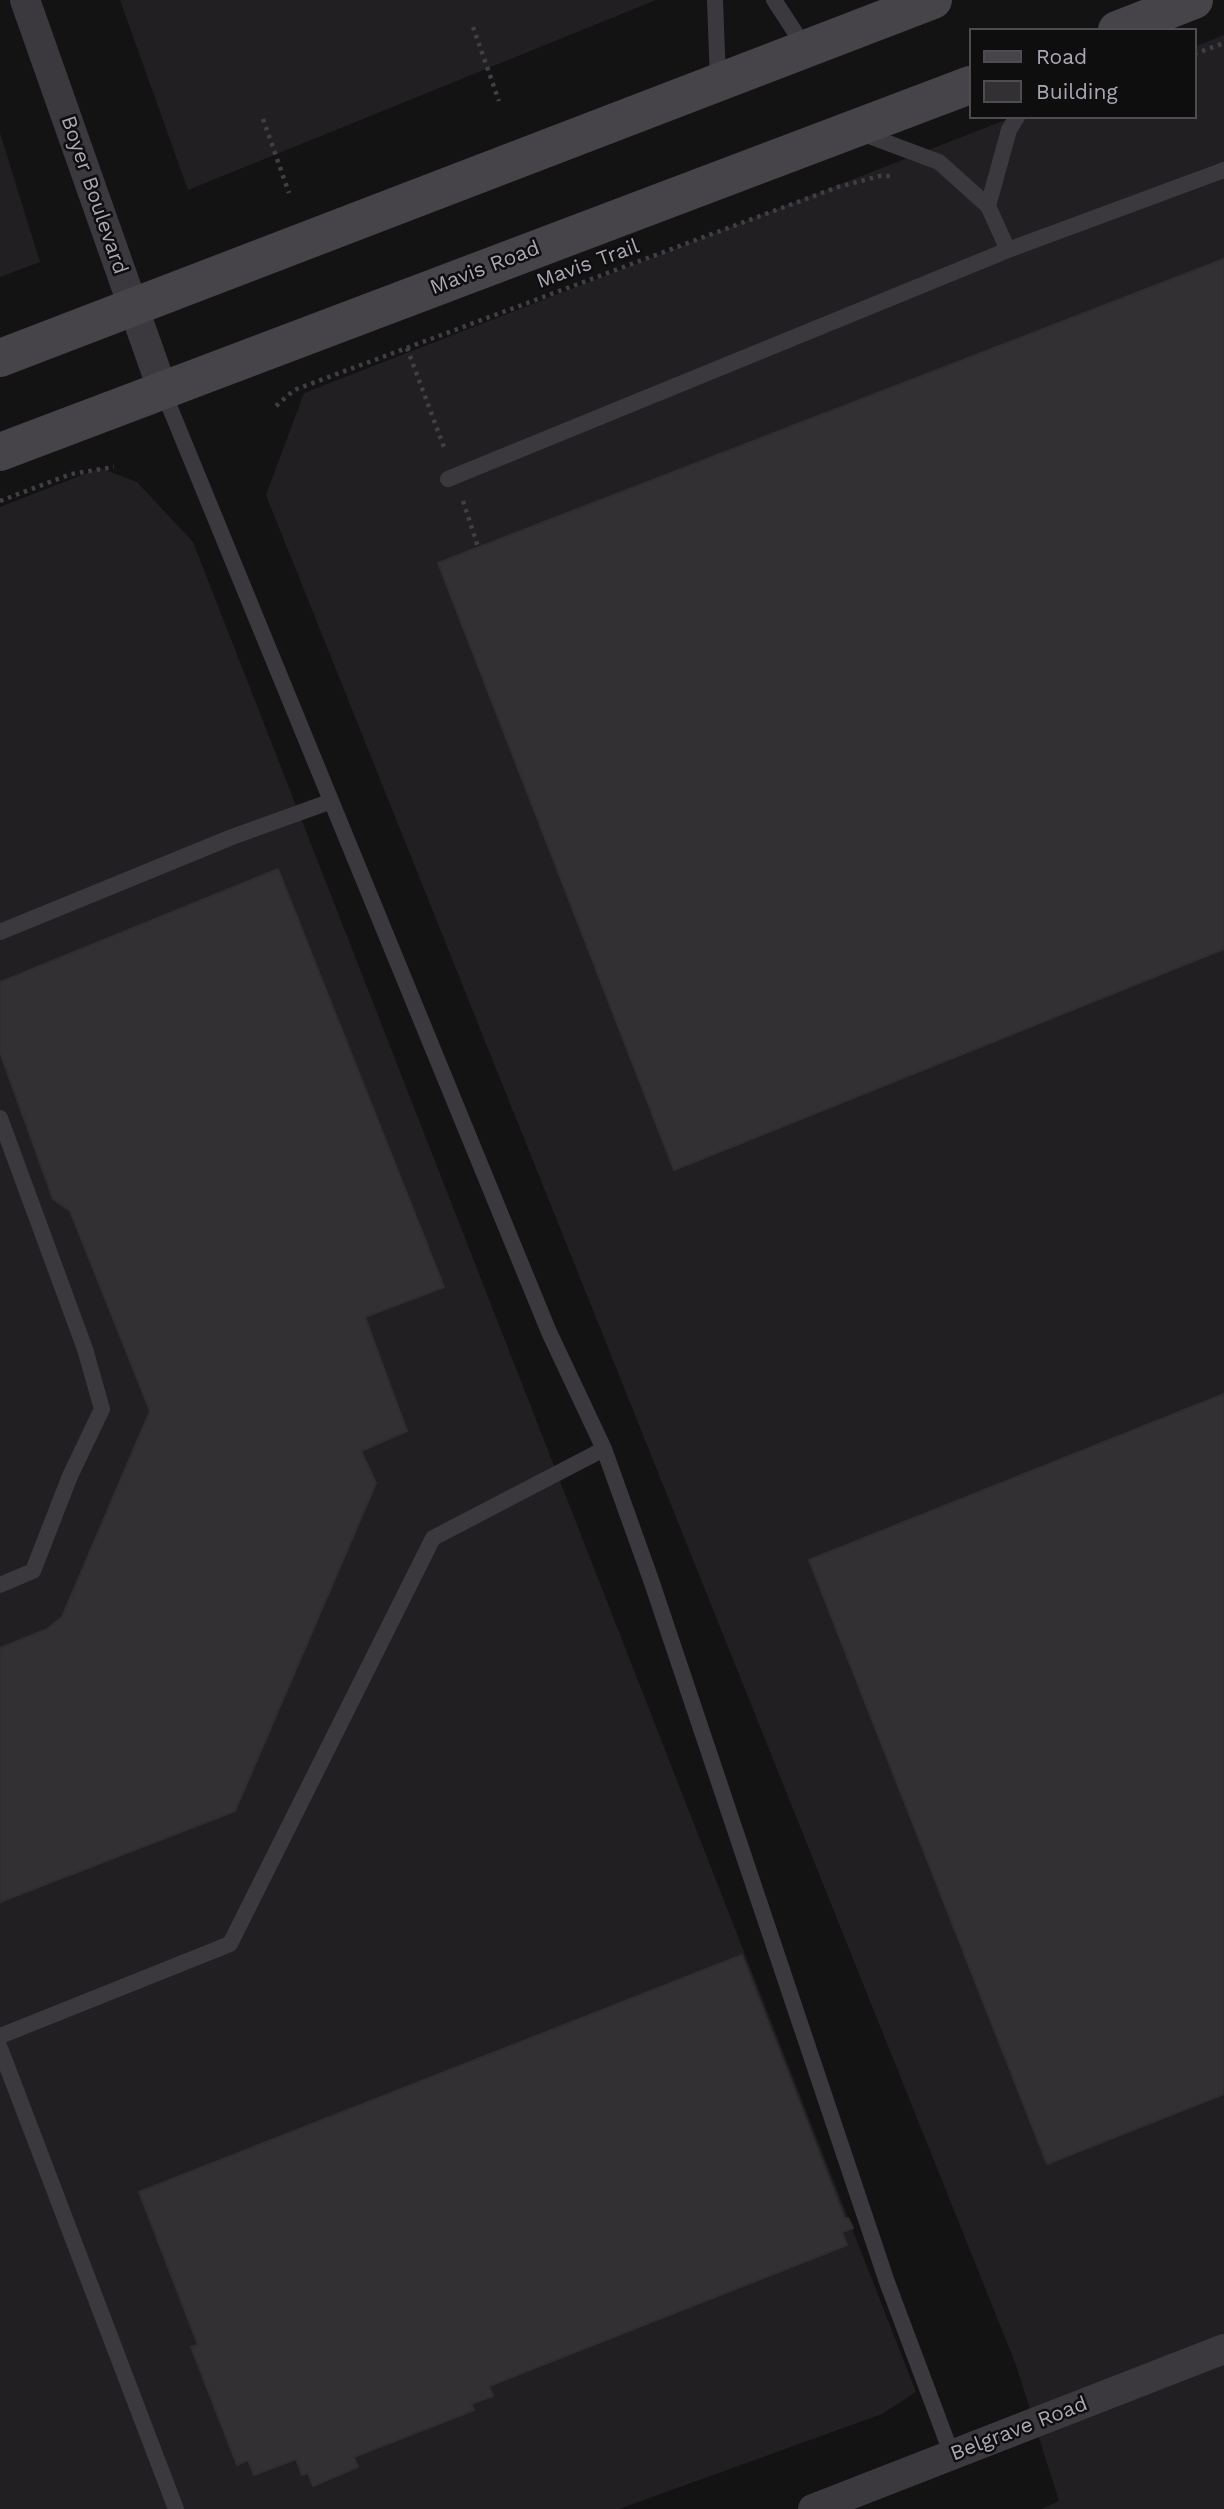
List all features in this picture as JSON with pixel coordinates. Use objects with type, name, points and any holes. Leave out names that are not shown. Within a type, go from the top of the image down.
[{"type":"main road","points":[[0,358],[933,0]]},
{"type":"main road","points":[[1122,28],[1194,0]]},
{"type":"main road","name":"Mavis Road","points":[[0,452],[968,86]]},
{"type":"street","name":"Boyer Boulevard","points":[[25,0],[163,391]]},
{"type":"street","name":"Belgrave Road","points":[[813,2509],[1224,2349]]},
{"type":"lane","points":[[715,0],[719,83]]},
{"type":"lane","points":[[774,0],[806,49]]},
{"type":"lane","points":[[988,206],[1009,130],[1016,119]]},
{"type":"lane","points":[[852,130],[939,162],[988,206],[1008,250]]},
{"type":"lane","points":[[448,479],[1008,250],[1224,170]]},
{"type":"lane","points":[[163,391],[329,802],[549,1332],[604,1449],[651,1580],[887,2282],[952,2455]]},
{"type":"lane","points":[[0,932],[232,838],[329,802]]},
{"type":"lane","points":[[0,1118],[85,1349],[102,1409],[70,1476],[33,1571],[0,1585]]},
{"type":"lane","points":[[0,2036],[230,1944],[433,1538],[604,1449]]},
{"type":"lane","points":[[0,2048],[176,2509]]},
{"type":"path","points":[[472,27],[499,101]]},
{"type":"path","points":[[1196,53],[1224,43]]},
{"type":"path","points":[[263,119],[289,193]]},
{"type":"path","name":"Mavis Trail","points":[[276,406],[294,390],[838,187],[880,176],[905,176]]},
{"type":"path","points":[[0,501],[71,474],[114,467]]},
{"type":"shaded area","points":[[120,0],[656,0],[188,190]]},
{"type":"shaded area","points":[[1224,35],[1224,2509],[1041,2509],[1059,2501],[1016,2365],[266,495],[304,393],[1008,119],[1196,119],[1196,46]]},
{"type":"shaded area","points":[[0,133],[40,262],[0,277]]},
{"type":"shaded area","points":[[100,468],[137,482],[193,542],[916,2392],[882,2414],[619,2509],[0,2509],[0,507]]},
{"type":"building","points":[[1224,259],[1224,949],[674,1170],[438,563]]},
{"type":"building","points":[[278,869],[444,1287],[365,1317],[407,1431],[361,1451],[376,1483],[235,1811],[0,1902],[0,1648],[47,1629],[62,1617],[150,1411],[70,1211],[53,1199],[0,1052],[0,982]]},
{"type":"building","points":[[1224,1394],[1224,2094],[1047,2164],[809,1560]]},
{"type":"building","points":[[742,1955],[845,2219],[848,2218],[853,2228],[842,2232],[847,2245],[489,2386],[493,2396],[471,2404],[474,2410],[354,2457],[358,2467],[313,2486],[308,2473],[302,2475],[296,2459],[254,2475],[248,2460],[237,2465],[191,2347],[198,2345],[139,2192]]}]
